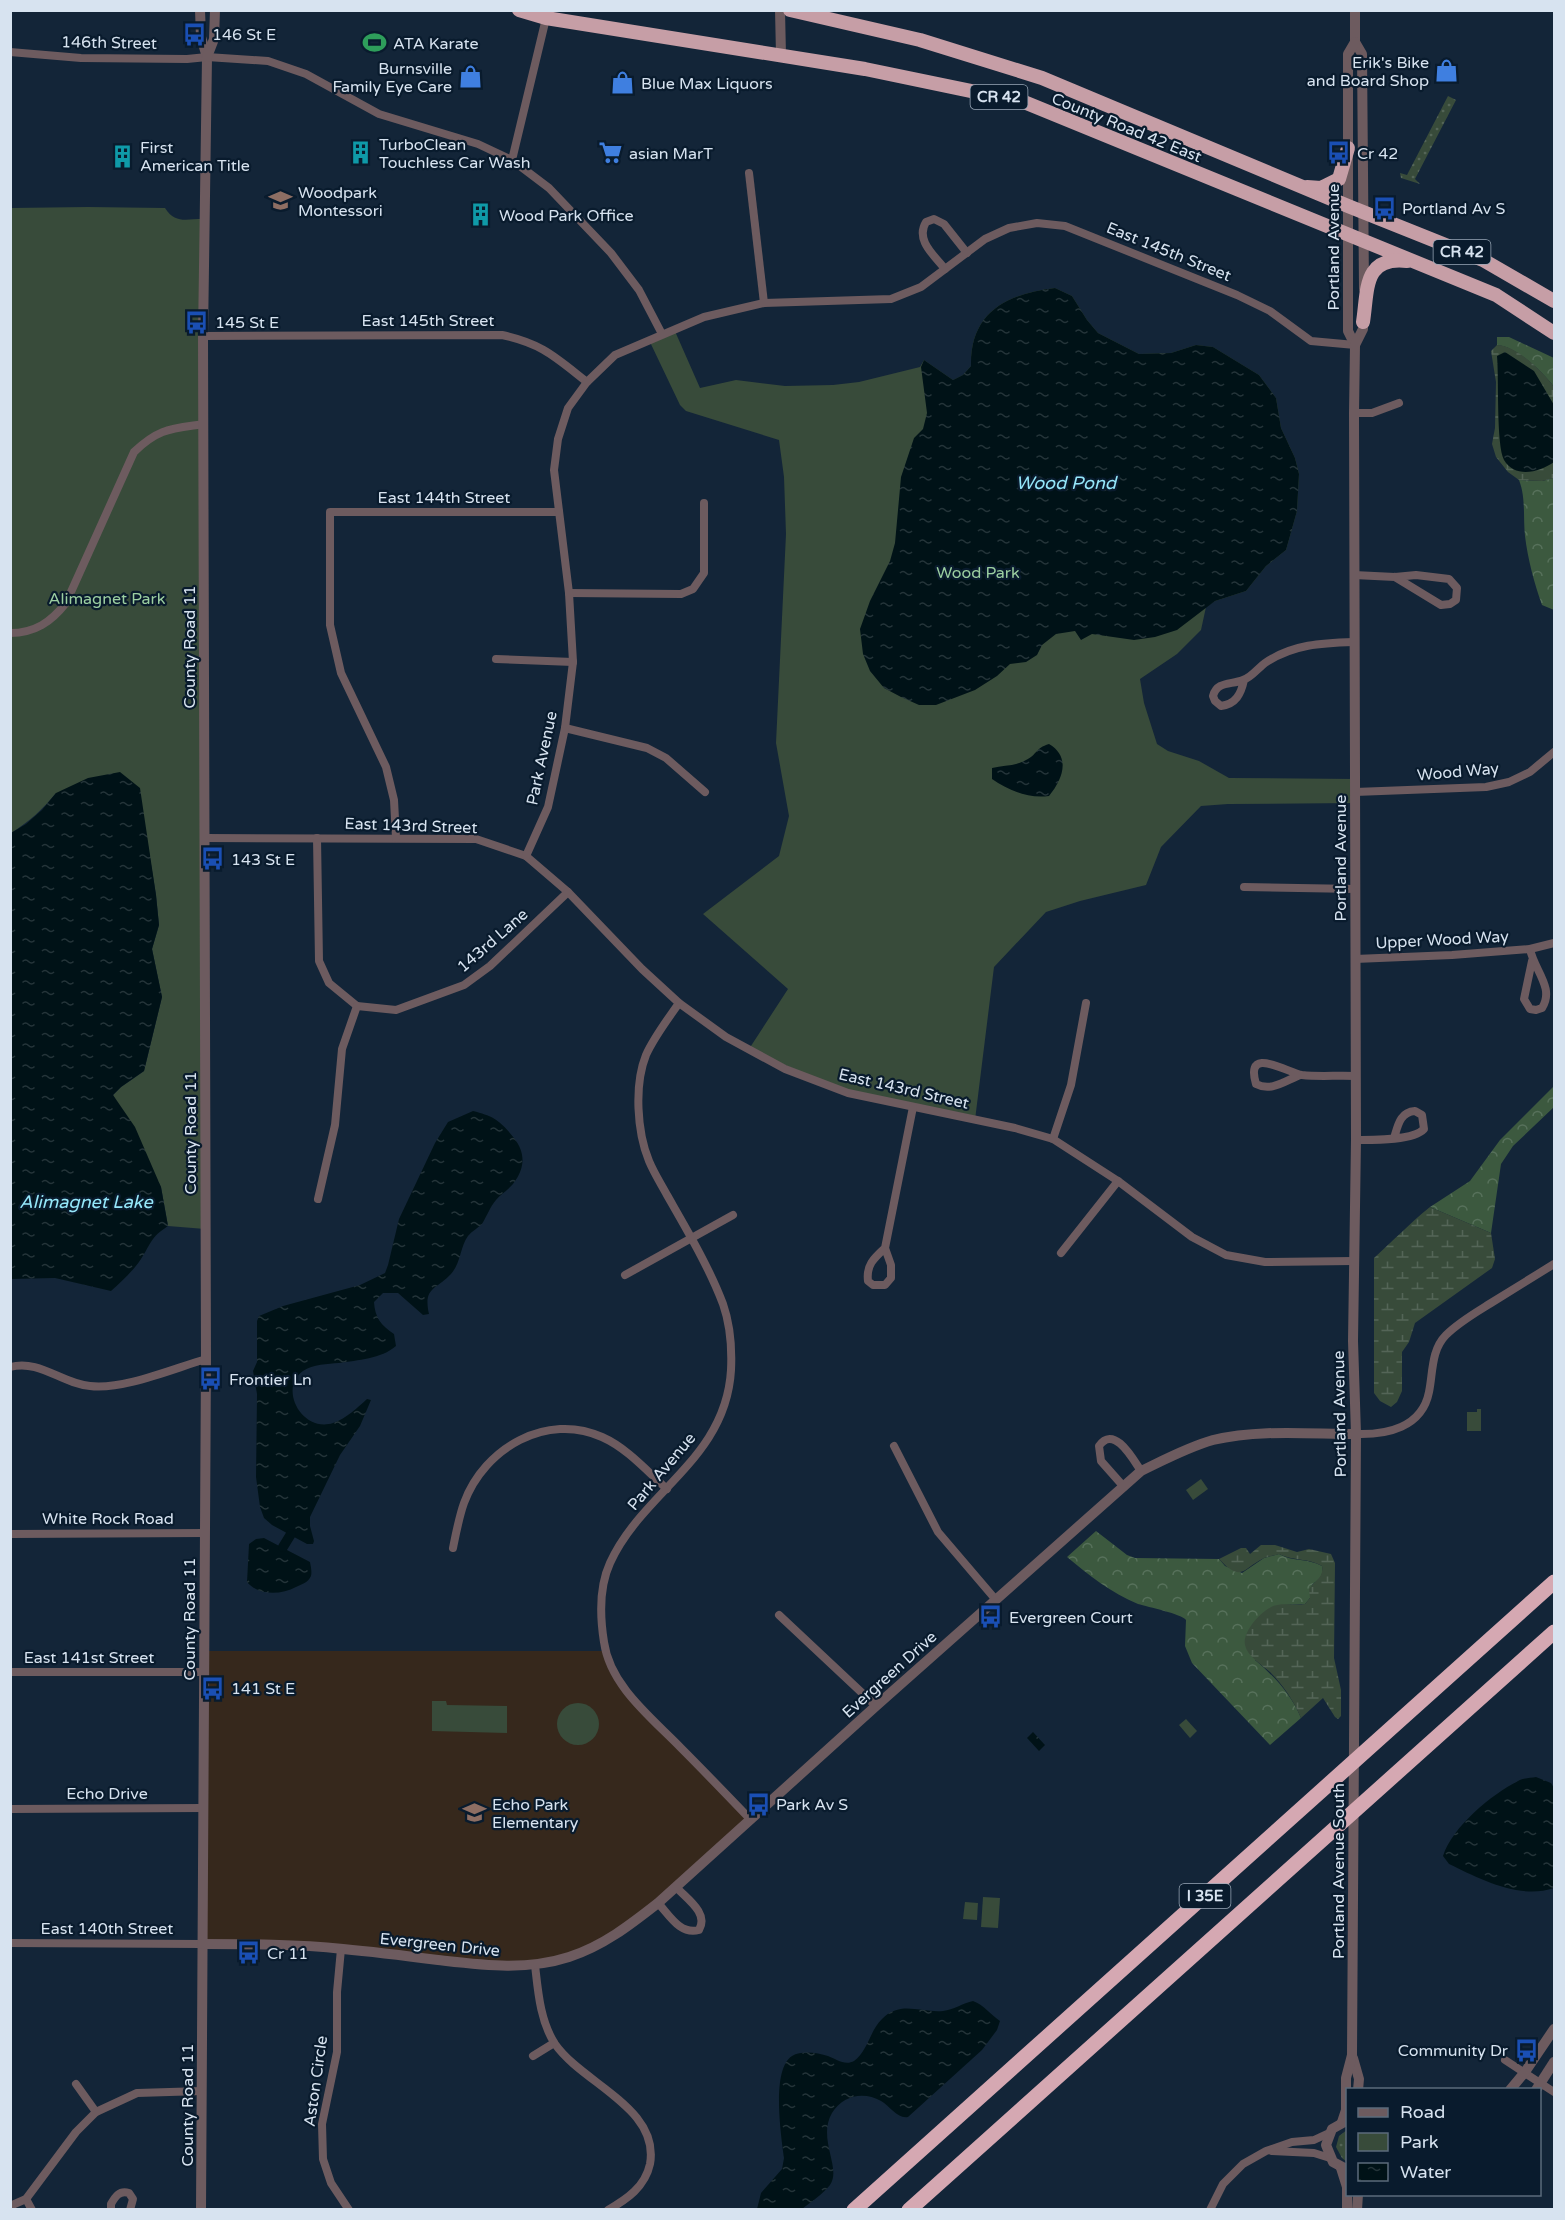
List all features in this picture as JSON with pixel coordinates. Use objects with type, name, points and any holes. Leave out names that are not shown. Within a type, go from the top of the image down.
[{"type":"highway","name":"County Road 42 East","points":[[519,10],[865,69],[1024,102],[1497,295],[1554,333]]},
{"type":"highway","name":"County Road 42 East","points":[[790,10],[920,40],[1042,78],[1348,207],[1483,260],[1554,301]]},
{"type":"highway","points":[[1302,187],[1321,188],[1339,179],[1348,148]]},
{"type":"highway","points":[[1363,322],[1369,276],[1374,269],[1392,260],[1419,263]]},
{"type":"highway","name":"I 35E","points":[[854,2210],[1554,1582]]},
{"type":"highway","name":"I 35E","points":[[909,2210],[1554,1632]]},
{"type":"street","name":"County Road 11","points":[[200,10],[201,37],[207,57],[203,336],[206,1359],[201,2210]]},
{"type":"street","name":"County Road 11","points":[[207,57],[214,39],[215,10]]},
{"type":"street","points":[[780,10],[781,55]]},
{"type":"street","name":"Portland Avenue","points":[[1355,10],[1356,42],[1362,54],[1364,213],[1363,329],[1355,345],[1354,413],[1355,1687]]},
{"type":"street","points":[[512,160],[547,14]]},
{"type":"street","name":"Portland Avenue","points":[[1355,345],[1348,331],[1348,54],[1356,42]]},
{"type":"street","name":"146th Street","points":[[10,52],[81,58],[187,59],[207,57],[268,60],[306,74],[379,114],[478,144],[512,160],[549,188],[611,253],[639,290],[662,334]]},
{"type":"street","points":[[749,173],[764,303]]},
{"type":"street","points":[[945,269],[922,239],[922,228],[926,222],[934,219],[944,224],[967,253]]},
{"type":"street","name":"East 145th Street","points":[[203,336],[502,335],[525,340],[546,349],[587,382],[615,355],[704,317],[764,303],[891,299],[921,287],[986,239],[1009,228],[1037,223],[1065,226],[1237,295],[1270,311],[1311,341],[1355,345]]},
{"type":"street","points":[[559,512],[554,470],[558,439],[568,408],[587,382]]},
{"type":"street","points":[[1354,413],[1371,413],[1399,403]]},
{"type":"street","points":[[10,633],[39,628],[55,617],[66,603],[134,452],[148,438],[164,430],[204,424]]},
{"type":"street","points":[[569,593],[681,594],[693,589],[704,573],[704,503]]},
{"type":"street","name":"East 144th Street","points":[[396,838],[394,800],[386,766],[341,673],[330,625],[330,512],[559,512]]},
{"type":"street","name":"Park Avenue","points":[[526,856],[548,807],[565,728],[573,662],[569,593],[559,512]]},
{"type":"street","points":[[1354,575],[1395,577],[1416,575],[1449,579],[1457,588],[1456,600],[1450,604],[1441,605],[1395,577]]},
{"type":"street","points":[[1244,680],[1265,663],[1287,651],[1314,643],[1354,642]]},
{"type":"street","points":[[496,659],[573,662]]},
{"type":"street","points":[[565,728],[647,748],[666,758],[705,792]]},
{"type":"street","name":"Wood Way","points":[[1355,792],[1486,787],[1509,782],[1530,771],[1554,752]]},
{"type":"street","name":"East 143rd Street","points":[[205,838],[476,839],[526,856],[568,892],[642,969],[679,1003],[726,1037],[785,1069],[848,1093],[1015,1128],[1053,1139],[1118,1180],[1192,1237],[1226,1255],[1265,1262],[1353,1261]]},
{"type":"street","points":[[317,838],[319,961],[329,983],[357,1006],[342,1048],[335,1125],[318,1199]]},
{"type":"street","points":[[1244,887],[1356,889]]},
{"type":"street","name":"143rd Lane","points":[[357,1006],[396,1010],[464,985],[490,966],[568,892]]},
{"type":"street","name":"Upper Wood Way","points":[[1355,959],[1530,949],[1554,943]]},
{"type":"street","name":"Upper Wood Way","points":[[1530,949],[1532,961],[1548,997],[1542,1008],[1536,1010],[1530,1009],[1524,999],[1532,961]]},
{"type":"street","name":"Park Avenue","points":[[679,1003],[646,1054],[639,1083],[638,1111],[648,1160],[691,1238],[723,1305],[730,1336],[731,1371],[725,1401],[713,1431],[698,1454],[626,1536],[609,1564],[600,1604],[604,1645],[614,1671],[630,1696],[750,1819]]},
{"type":"street","points":[[1053,1139],[1071,1084],[1086,1003]]},
{"type":"street","points":[[1300,1075],[1265,1088],[1256,1084],[1254,1076],[1259,1064],[1267,1062],[1300,1075],[1356,1076]]},
{"type":"street","points":[[885,1248],[913,1107]]},
{"type":"street","points":[[1356,1140],[1394,1138]]},
{"type":"street","points":[[1061,1253],[1118,1180]]},
{"type":"street","points":[[625,1275],[733,1215]]},
{"type":"street","points":[[1356,1434],[1375,1435],[1394,1431],[1409,1423],[1429,1395],[1434,1355],[1443,1337],[1462,1321],[1554,1264]]},
{"type":"street","points":[[10,1367],[18,1365],[40,1368],[86,1386],[109,1388],[206,1359]]},
{"type":"street","points":[[453,1548],[464,1502],[484,1468],[507,1446],[537,1432],[570,1429],[601,1437],[623,1450],[667,1489]]},
{"type":"street","name":"Evergreen Drive","points":[[202,1944],[273,1944],[341,1948],[494,1966],[535,1965],[569,1957],[604,1943],[630,1926],[658,1903],[876,1706],[1142,1471],[1176,1454],[1214,1440],[1258,1434],[1356,1434]]},
{"type":"street","points":[[1124,1486],[1101,1461],[1099,1446],[1102,1441],[1109,1438],[1116,1440],[1128,1451],[1142,1471]]},
{"type":"street","points":[[894,1446],[938,1532],[996,1600]]},
{"type":"street","name":"White Rock Road","points":[[10,1534],[205,1533]]},
{"type":"street","points":[[779,1615],[876,1706]]},
{"type":"street","name":"East 141st Street","points":[[10,1672],[204,1671]]},
{"type":"street","name":"Portland Avenue South","points":[[1344,2121],[1346,2078],[1352,2055],[1355,1687]]},
{"type":"street","name":"Echo Drive","points":[[10,1809],[203,1808]]},
{"type":"street","points":[[658,1903],[682,1929],[690,1932],[699,1930],[703,1923],[702,1914],[676,1887]]},
{"type":"street","name":"East 140th Street","points":[[10,1943],[202,1944]]},
{"type":"street","name":"Aston Circle","points":[[341,1948],[337,1992],[337,2052],[322,2124],[323,2159],[331,2183],[349,2210]]},
{"type":"street","points":[[535,1965],[542,2012],[554,2043],[573,2065],[632,2112],[643,2125],[650,2140],[651,2156],[648,2172],[641,2185],[626,2199],[608,2210]]},
{"type":"street","points":[[1512,2088],[1554,2029]]},
{"type":"street","points":[[533,2056],[554,2043]]},
{"type":"street","name":"Portland Avenue South","points":[[1352,2055],[1359,2079],[1358,2088]]},
{"type":"street","points":[[1505,2060],[1525,2072],[1538,2086],[1554,2092]]},
{"type":"street","points":[[1538,2086],[1554,2062]]},
{"type":"street","points":[[76,2084],[96,2112]]},
{"type":"street","points":[[10,2206],[26,2199],[76,2132],[96,2112],[136,2093],[202,2091]]},
{"type":"street","points":[[1210,2210],[1223,2184],[1243,2164],[1266,2151],[1292,2142],[1314,2140],[1329,2133],[1344,2121]]},
{"type":"street","points":[[1329,2133],[1326,2145],[1330,2158]]},
{"type":"street","points":[[1266,2151],[1314,2153],[1330,2158],[1344,2169]]},
{"type":"street","points":[[111,2210],[114,2199],[120,2193],[126,2192],[133,2199],[133,2206],[130,2210]]},
{"type":"street","points":[[26,2199],[32,2210]]},
{"type":"shaded area","name":"Echo Park Elementary","points":[[205,1651],[606,1651],[630,1696],[750,1819],[604,1943],[535,1965],[341,1949],[202,1944]]},
{"type":"green space","points":[[1448,96],[1456,100],[1415,179],[1420,184],[1401,178],[1400,173],[1407,175]]},
{"type":"green space","name":"Alimagnet Park","points":[[11,208],[165,208],[177,219],[203,219],[205,1229],[168,1226],[161,1187],[113,1095],[144,1071],[162,997],[152,949],[159,925],[143,815],[56,793],[35,815],[11,833]]},
{"type":"green space","name":"Wood Park","points":[[1055,288],[1072,296],[1098,333],[1139,354],[1171,353],[1196,345],[1213,347],[1259,375],[1276,398],[1281,428],[1295,458],[1299,474],[1297,511],[1286,550],[1266,566],[1246,591],[1215,601],[1206,607],[1201,630],[1177,654],[1140,679],[1144,703],[1157,744],[1168,751],[1199,761],[1229,778],[1355,779],[1355,803],[1201,806],[1161,847],[1146,885],[1046,912],[994,967],[975,1120],[848,1093],[749,1049],[788,989],[703,914],[779,856],[789,816],[776,743],[786,534],[784,477],[779,440],[686,411],[680,405],[649,340],[674,329],[700,388],[736,380],[785,386],[859,382],[920,367],[924,360],[953,380],[963,375],[971,366],[972,347],[977,332],[984,319],[995,309],[1021,295]]},
{"type":"green space","points":[[1497,337],[1509,337],[1554,358],[1554,387],[1536,367],[1520,355],[1504,346],[1497,345]]},
{"type":"green space","points":[[1497,345],[1520,354],[1536,367],[1554,387],[1554,478],[1542,481],[1519,480],[1508,472],[1496,457],[1492,444],[1495,428],[1496,382],[1491,351]]},
{"type":"green space","points":[[1554,478],[1554,610],[1542,605],[1534,579],[1526,545],[1519,480],[1542,481]]},
{"type":"green space","points":[[1554,1086],[1554,1107],[1513,1146],[1501,1164],[1491,1233],[1430,1207],[1470,1181],[1500,1140]]},
{"type":"green space","points":[[1430,1207],[1491,1233],[1495,1259],[1492,1268],[1415,1323],[1409,1342],[1402,1352],[1402,1391],[1397,1402],[1391,1407],[1380,1401],[1374,1393],[1374,1258]]},
{"type":"green space","points":[[1477,1409],[1481,1409],[1481,1431],[1467,1431],[1467,1412],[1477,1412]]},
{"type":"green space","points":[[1201,1479],[1208,1489],[1193,1500],[1186,1490]]},
{"type":"green space","points":[[1096,1531],[1127,1555],[1135,1558],[1219,1559],[1225,1566],[1242,1573],[1264,1558],[1279,1554],[1322,1566],[1322,1575],[1312,1585],[1310,1598],[1305,1604],[1283,1605],[1255,1660],[1281,1686],[1301,1718],[1270,1745],[1192,1663],[1185,1646],[1186,1620],[1119,1595],[1067,1557]]},
{"type":"green space","points":[[1261,1545],[1275,1545],[1297,1552],[1309,1549],[1331,1554],[1335,1563],[1334,1658],[1341,1690],[1341,1716],[1338,1719],[1323,1698],[1301,1718],[1292,1699],[1279,1682],[1246,1649],[1246,1634],[1258,1617],[1273,1606],[1305,1604],[1310,1598],[1309,1589],[1322,1570],[1322,1566],[1317,1563],[1279,1554],[1264,1558],[1242,1572],[1233,1571],[1219,1559],[1241,1548],[1246,1548],[1250,1554]]},
{"type":"green space","points":[[432,1701],[446,1701],[447,1705],[507,1706],[507,1733],[432,1731]]},
{"type":"green space","points":[[578,1703],[593,1709],[599,1724],[593,1739],[578,1745],[563,1739],[557,1724],[563,1709]]},
{"type":"green space","points":[[1186,1719],[1197,1731],[1190,1738],[1179,1725]]},
{"type":"green space","points":[[983,1897],[1000,1898],[998,1928],[981,1927]]},
{"type":"green space","points":[[965,1902],[978,1903],[977,1920],[963,1919]]},
{"type":"green space","points":[[1346,2131],[1346,2161],[1336,2147],[1339,2136]]},
{"type":"water","name":"Wood Pond","points":[[1055,288],[1072,296],[1098,333],[1139,354],[1171,353],[1196,345],[1213,347],[1259,375],[1276,398],[1281,428],[1295,458],[1299,474],[1297,511],[1286,550],[1266,566],[1246,591],[1215,601],[1177,630],[1155,637],[1134,640],[1092,634],[1081,640],[1075,631],[1056,634],[1042,645],[1037,655],[1026,662],[1010,664],[997,676],[975,690],[936,705],[919,705],[884,688],[870,671],[863,654],[860,629],[870,601],[890,561],[895,543],[901,477],[914,438],[923,429],[927,413],[921,367],[924,360],[953,380],[963,375],[971,366],[972,347],[984,319],[1007,301],[1021,295]]},
{"type":"water","points":[[1505,352],[1534,371],[1554,405],[1554,462],[1535,471],[1514,470],[1504,460],[1501,452],[1497,356]]},
{"type":"water","points":[[1049,744],[1060,755],[1062,768],[1058,783],[1049,796],[1019,793],[992,779],[992,768],[1022,762],[1030,758],[1041,747]]},
{"type":"water","name":"Alimagnet Lake","points":[[120,772],[140,788],[159,925],[152,949],[162,997],[144,1071],[113,1095],[135,1127],[161,1187],[168,1226],[154,1237],[134,1268],[111,1291],[55,1278],[11,1279],[11,833],[42,810],[56,793],[88,778]]},
{"type":"water","points":[[473,1111],[496,1120],[509,1132],[521,1149],[522,1167],[511,1186],[494,1203],[482,1224],[468,1236],[454,1270],[429,1294],[429,1314],[423,1315],[398,1293],[383,1293],[374,1302],[377,1317],[394,1334],[396,1346],[383,1354],[369,1358],[311,1367],[303,1371],[296,1379],[293,1398],[297,1407],[303,1415],[322,1424],[338,1421],[367,1399],[371,1400],[360,1426],[340,1455],[310,1517],[314,1541],[313,1544],[307,1544],[272,1525],[264,1518],[260,1507],[256,1477],[257,1394],[253,1371],[257,1362],[257,1321],[259,1316],[283,1306],[360,1285],[385,1273],[399,1219],[435,1143],[448,1122]]},
{"type":"water","points":[[264,1538],[310,1562],[311,1576],[305,1583],[290,1590],[270,1593],[258,1590],[247,1582],[249,1544],[256,1539]]},
{"type":"water","points":[[1033,1732],[1045,1745],[1039,1751],[1027,1738]]},
{"type":"water","points":[[1536,1777],[1551,1783],[1554,1788],[1554,1888],[1541,1891],[1514,1890],[1449,1864],[1443,1856],[1448,1845],[1474,1812],[1497,1794],[1522,1779]]},
{"type":"water","points":[[973,2001],[1000,2021],[997,2030],[982,2050],[908,2117],[900,2116],[881,2101],[868,2096],[854,2096],[842,2102],[832,2113],[828,2123],[828,2143],[833,2170],[830,2185],[802,2209],[757,2209],[761,2193],[782,2169],[784,2158],[779,2088],[781,2074],[792,2056],[800,2053],[815,2053],[851,2062],[859,2057],[878,2024],[889,2013],[903,2009],[943,2011]]},
{"type":"waterway","points":[[283,1547],[291,1534]]},
{"type":"place","name":"146 St E","points":[[194,34]]},
{"type":"place","name":"ATA Karate","points":[[375,43]]},
{"type":"place","name":"Erik's Bike and Board Shop","points":[[1447,71]]},
{"type":"place","name":"Burnsville Family Eye Care","points":[[470,77]]},
{"type":"place","name":"Blue Max Liquors","points":[[623,83]]},
{"type":"place","name":"TurboClean Touchless Car Wash","points":[[361,153]]},
{"type":"place","name":"asian MarT","points":[[611,153]]},
{"type":"place","name":"Cr 42","points":[[1339,153]]},
{"type":"place","name":"First American Title","points":[[122,156]]},
{"type":"place","name":"Woodpark Montessori","points":[[280,201]]},
{"type":"place","name":"Portland Av S","points":[[1384,208]]},
{"type":"place","name":"Wood Park Office","points":[[481,215]]},
{"type":"place","name":"145 St E","points":[[197,322]]},
{"type":"place","name":"143 St E","points":[[213,859]]},
{"type":"place","name":"Frontier Ln","points":[[211,1379]]},
{"type":"place","name":"Evergreen Court","points":[[991,1617]]},
{"type":"place","name":"141 St E","points":[[213,1688]]},
{"type":"place","name":"Park Av S","points":[[758,1804]]},
{"type":"place","name":"Echo Park Elementary","points":[[474,1813]]},
{"type":"place","name":"Cr 11","points":[[249,1953]]},
{"type":"place","name":"Community Dr","points":[[1526,2050]]}]
